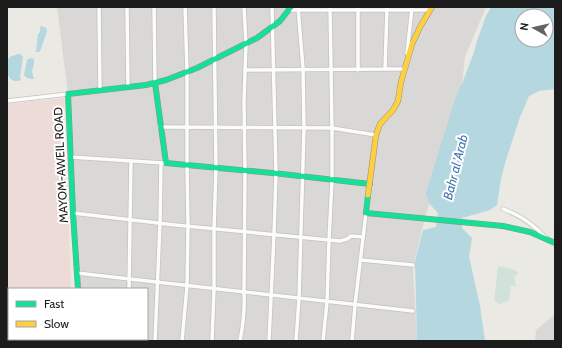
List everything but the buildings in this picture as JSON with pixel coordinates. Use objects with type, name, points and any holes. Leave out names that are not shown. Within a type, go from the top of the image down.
[{"type":"main road","name":"MAYOM-AWEIL ROAD","points":[[78,288],[70,157],[68,94],[155,83],[187,72],[246,44],[280,21],[290,8]]},
{"type":"main road","points":[[431,8],[412,44],[404,70],[398,101],[380,124],[376,135],[366,214],[499,225],[532,232],[555,243]]},
{"type":"main road","points":[[155,83],[163,163],[370,184]]},
{"type":"street","points":[[98,7],[100,90]]},
{"type":"street","points":[[127,7],[128,87]]},
{"type":"street","points":[[154,7],[155,83]]},
{"type":"street","points":[[182,341],[187,286],[188,226],[188,128],[185,7]]},
{"type":"street","points":[[212,341],[216,168],[214,7]]},
{"type":"street","points":[[240,341],[244,301],[245,232],[244,102],[246,44],[244,7]]},
{"type":"street","points":[[269,341],[276,174],[272,7]]},
{"type":"street","points":[[290,8],[431,8]]},
{"type":"street","points":[[296,341],[299,298],[304,128],[303,70],[298,8]]},
{"type":"street","points":[[323,341],[327,302],[332,180],[330,8]]},
{"type":"street","points":[[358,8],[358,70]]},
{"type":"street","points":[[385,69],[387,8]]},
{"type":"street","points":[[406,62],[412,8]]},
{"type":"street","points":[[245,70],[404,70]]},
{"type":"street","points":[[7,101],[68,94]]},
{"type":"street","points":[[160,127],[332,128],[376,135]]},
{"type":"street","points":[[70,157],[163,163],[154,341]]},
{"type":"street","points":[[129,288],[131,161]]},
{"type":"street","points":[[503,209],[519,216],[538,228],[548,240]]},
{"type":"street","points":[[73,213],[214,229],[340,241],[351,236],[363,237]]},
{"type":"street","points":[[352,341],[366,214]]},
{"type":"street","points":[[360,260],[412,265]]},
{"type":"street","points":[[77,273],[413,311]]},
{"type":"shaded area","points":[[57,7],[486,7],[465,57],[462,84],[421,233],[413,268],[417,341],[79,341],[148,340],[148,288],[77,288],[68,94]]},
{"type":"shaded area","points":[[64,98],[71,288],[8,288],[8,327],[7,327],[7,104]]},
{"type":"shaded area","points":[[555,314],[555,341],[535,341],[536,330]]},
{"type":"green space","points":[[498,266],[512,269],[519,273],[514,277],[516,286],[511,286],[509,300],[500,304],[494,300]]},
{"type":"water","name":"Bahr al 'Arab","points":[[491,7],[555,7],[555,89],[539,91],[529,96],[520,117],[506,160],[497,205],[490,210],[462,218],[462,228],[472,238],[469,256],[480,306],[485,341],[417,341],[415,261],[423,230],[436,227],[438,213],[429,203],[426,193],[456,96],[462,84]]},
{"type":"water","points":[[42,26],[46,28],[47,31],[41,49],[39,52],[36,52],[38,34],[40,32],[40,27]]},
{"type":"water","points":[[18,54],[23,57],[20,77],[21,80],[17,81],[10,78],[8,74],[7,61],[10,57]]},
{"type":"water","points":[[30,58],[34,59],[32,71],[34,79],[28,78],[24,75],[27,60]]},
{"type":"traffic: fast","points":[[78,288],[68,94],[146,85],[166,80],[197,68],[257,38],[280,21],[291,7]]},
{"type":"traffic: fast","points":[[155,83],[166,163],[370,184]]},
{"type":"traffic: fast","points":[[368,195],[366,213],[503,226],[530,232],[555,243]]},
{"type":"traffic: slow","points":[[368,195],[376,135],[380,124],[393,110],[398,101],[401,82],[412,44],[432,7]]}]
